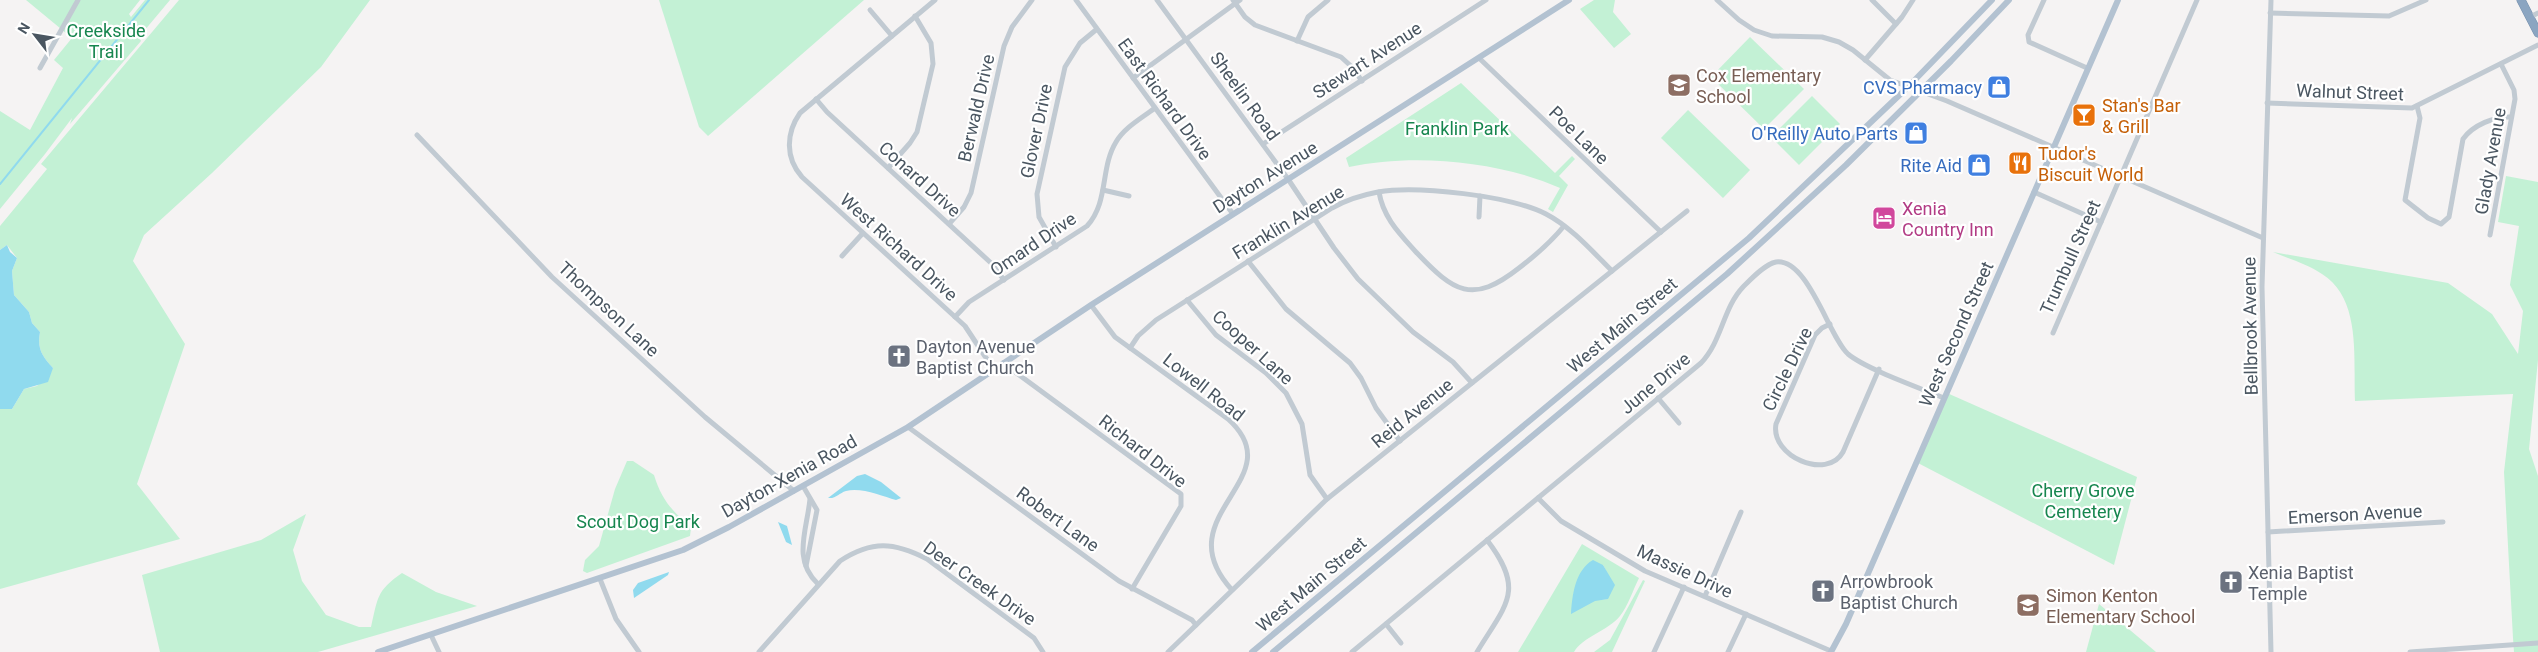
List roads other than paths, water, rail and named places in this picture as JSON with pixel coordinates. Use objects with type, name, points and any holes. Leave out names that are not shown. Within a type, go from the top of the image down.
[{"type":"highway","points":[[2521,0],[2538,33]]},
{"type":"main road","name":"Dayton Avenue","points":[[977,381],[1091,305],[1569,0]]},
{"type":"main road","name":"West Main Street","points":[[1252,652],[1699,282],[1810,182],[1909,86],[1992,0]]},
{"type":"main road","name":"West Main Street","points":[[1273,652],[1727,274],[1812,198],[1951,61],[2009,0]]},
{"type":"main road","name":"West Second Street","points":[[1831,651],[1846,624],[2118,0]]},
{"type":"main road","name":"Dayton-Xenia Road","points":[[378,652],[600,579],[694,545],[908,427],[977,381]]},
{"type":"street","points":[[40,68],[78,0]]},
{"type":"street","points":[[816,99],[935,0]]},
{"type":"street","name":"Berwald Drive","points":[[949,224],[964,207],[971,193],[1004,46],[1018,18],[1032,0]]},
{"type":"street","name":"East Richard Drive","points":[[1076,0],[1233,214]]},
{"type":"street","name":"Sheelin Road","points":[[1157,0],[1288,179],[1334,248],[1367,289],[1413,332],[1453,362],[1472,383]]},
{"type":"street","points":[[1297,41],[1308,17],[1328,0]]},
{"type":"street","name":"Stewart Avenue","points":[[1263,144],[1486,0]]},
{"type":"street","points":[[1717,0],[1744,24],[1760,33],[1772,36],[1831,39],[1849,47],[1885,76],[2263,238]]},
{"type":"street","points":[[1872,0],[1896,24]]},
{"type":"street","points":[[1865,60],[1896,24],[1913,0]]},
{"type":"street","points":[[2044,0],[2028,35],[2028,42],[2088,68]]},
{"type":"street","name":"Trumbull Street","points":[[2053,333],[2197,0]]},
{"type":"street","name":"Bellbrook Avenue","points":[[2270,0],[2263,238],[2271,652]]},
{"type":"street","points":[[2270,13],[2389,16],[2426,0]]},
{"type":"street","points":[[1133,78],[1236,1],[1245,17],[1255,25],[1341,57],[1352,67],[1362,81]]},
{"type":"street","points":[[870,10],[892,36]]},
{"type":"street","points":[[2530,17],[2538,13]]},
{"type":"street","points":[[888,168],[917,132],[933,64],[931,43],[915,16]]},
{"type":"street","name":"Glover Drive","points":[[1056,247],[1038,217],[1036,194],[1065,67],[1080,43],[1097,30]]},
{"type":"street","name":"Walnut Street","points":[[2267,103],[2408,108],[2417,106],[2538,46]]},
{"type":"street","name":"Poe Lane","points":[[1479,58],[1661,232]]},
{"type":"street","name":"Glady Avenue","points":[[2490,235],[2515,94],[2502,64]]},
{"type":"street","name":"Conard Drive","points":[[816,99],[991,263],[1004,280]]},
{"type":"street","name":"West Richard Drive","points":[[816,99],[796,120],[789,145],[792,161],[799,174],[971,333],[994,370]]},
{"type":"street","points":[[2417,106],[2420,118],[2405,200],[2428,218],[2441,224],[2447,221],[2449,217],[2463,138],[2470,131],[2487,122],[2501,117],[2511,118]]},
{"type":"street","name":"Omard Drive","points":[[955,317],[969,302],[1056,247],[1091,222],[1098,208],[1112,152],[1117,140],[1126,130],[1155,108]]},
{"type":"street","name":"Thompson Lane","points":[[418,135],[552,276],[710,422],[794,491]]},
{"type":"street","points":[[1103,190],[1129,196]]},
{"type":"street","name":"Franklin Avenue","points":[[1130,348],[1148,326],[1315,219],[1347,200],[1379,192],[1401,190],[1480,196],[1523,204],[1545,214],[1564,226],[1612,270]]},
{"type":"street","points":[[1379,192],[1383,211],[1410,246],[1445,279],[1467,289],[1487,289],[1501,282],[1550,243],[1564,226]]},
{"type":"street","points":[[2034,192],[2101,222]]},
{"type":"street","points":[[1479,217],[1480,196]]},
{"type":"street","name":"Reid Avenue","points":[[1168,652],[1327,499],[1687,211]]},
{"type":"street","points":[[842,256],[863,233]]},
{"type":"street","points":[[1248,261],[1286,309],[1350,363],[1361,378],[1376,408],[1400,441]]},
{"type":"street","name":"June Drive","points":[[1352,652],[1707,356],[1737,294],[1771,263],[1780,262],[1786,264],[1801,278],[1817,297],[1836,339],[1847,352],[1879,370],[1944,398]]},
{"type":"street","name":"Cooper Lane","points":[[1187,300],[1216,335],[1266,373],[1286,393],[1302,424],[1310,475],[1327,499]]},
{"type":"street","name":"Lowell Road","points":[[1091,305],[1107,329],[1130,348],[1228,419],[1237,428],[1245,442],[1247,456],[1245,471],[1215,524],[1210,546],[1215,569],[1232,590]]},
{"type":"street","name":"Circle Drive","points":[[1830,324],[1822,328],[1815,335],[1776,424],[1776,438],[1783,450],[1818,465],[1836,461],[1843,452],[1879,370]]},
{"type":"street","name":"Richard Drive","points":[[1003,363],[1181,494],[1181,506],[1134,591]]},
{"type":"street","points":[[1658,398],[1679,423]]},
{"type":"street","name":"Robert Lane","points":[[908,427],[1134,591],[1192,620],[1196,625]]},
{"type":"street","points":[[803,486],[810,498],[802,557],[810,576],[818,584]]},
{"type":"street","name":"Massie Drive","points":[[1538,498],[1561,521],[1646,571],[1831,651]]},
{"type":"street","points":[[1705,596],[1741,512]]},
{"type":"street","name":"Emerson Avenue","points":[[2268,532],[2443,522]]},
{"type":"street","points":[[1477,652],[1503,609],[1509,589],[1505,565],[1487,540]]},
{"type":"street","name":"Deer Creek Drive","points":[[759,652],[818,584],[840,562],[855,552],[875,546],[894,546],[909,550],[927,559],[1032,636],[1043,652]]},
{"type":"street","points":[[600,579],[616,619],[640,652]]},
{"type":"street","points":[[1654,652],[1684,587]]},
{"type":"street","points":[[1728,652],[1746,614]]},
{"type":"street","points":[[1386,624],[1401,643]]},
{"type":"street","points":[[432,635],[439,652]]},
{"type":"street","points":[[2410,652],[2538,643]]},
{"type":"water","points":[[7,245],[10,252],[17,258],[12,271],[14,295],[29,312],[32,323],[40,332],[39,343],[41,352],[53,368],[48,382],[24,389],[12,409],[0,409],[0,250]]},
{"type":"water","points":[[865,474],[881,482],[901,498],[896,500],[852,490],[833,498],[828,498],[857,476]]},
{"type":"water","points":[[778,522],[787,526],[792,545],[786,542]]},
{"type":"water","points":[[1593,560],[1603,565],[1615,585],[1608,599],[1595,601],[1571,614],[1572,599],[1578,577],[1587,564]]},
{"type":"water","points":[[669,572],[668,575],[634,598],[633,590],[638,583]]},
{"type":"waterway","points":[[0,184],[149,0]]},
{"type":"place","name":"Cox Elementary School","points":[[1679,85]]},
{"type":"place","name":"CVS Pharmacy","points":[[1999,87]]},
{"type":"place","name":"Stan's Bar & Grill","points":[[2084,115]]},
{"type":"place","name":"O'Reilly Auto Parts","points":[[1916,133]]},
{"type":"place","name":"Tudor's Biscuit World","points":[[2020,163]]},
{"type":"place","name":"Rite Aid","points":[[1979,165]]},
{"type":"place","name":"Xenia Country Inn","points":[[1884,218]]},
{"type":"place","name":"Dayton Avenue Baptist Church","points":[[899,356]]},
{"type":"place","name":"Xenia Baptist Temple","points":[[2231,582]]},
{"type":"place","name":"Arrowbrook Baptist Church","points":[[1823,591]]},
{"type":"place","name":"Simon Kenton Elementary School","points":[[2028,605]]},
{"type":"park label","name":"Creekside Trail","points":[[106,40]]},
{"type":"park label","name":"Franklin Park","points":[[1457,128]]},
{"type":"park label","name":"Cherry Grove Cemetery","points":[[2083,500]]},
{"type":"park label","name":"Scout Dog Park","points":[[638,521]]}]
